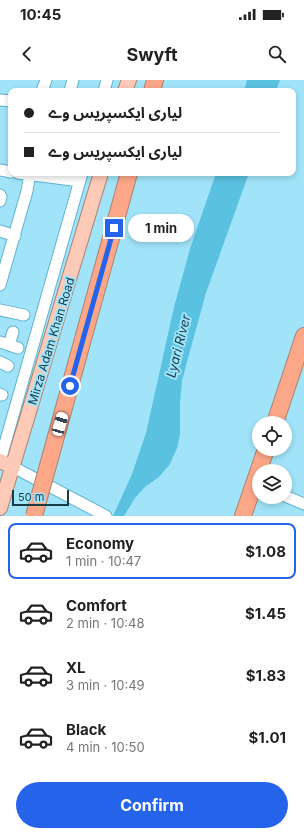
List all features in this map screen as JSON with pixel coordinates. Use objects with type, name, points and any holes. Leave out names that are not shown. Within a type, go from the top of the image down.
[{"type":"highway","points":[[34,516],[128,176]]},
{"type":"highway","points":[[277,416],[304,336]]},
{"type":"highway","points":[[243,516],[264,456]]},
{"type":"main road","name":"Mirza Adam Khan Road","points":[[0,508],[3,463],[100,176]]},
{"type":"street","points":[[0,286],[15,236],[30,176]]},
{"type":"street","points":[[64,176],[81,177]]},
{"type":"street","name":"Mirza Adam Khan Road","points":[[3,463],[81,177]]},
{"type":"street","points":[[0,195],[0,201]]},
{"type":"street","points":[[0,231],[15,236]]},
{"type":"street","points":[[0,310],[24,315]]},
{"type":"street","points":[[9,345],[13,332]]},
{"type":"street","points":[[3,463],[106,516]]},
{"type":"street","points":[[292,499],[304,504]]},
{"type":"water","points":[[247,80],[280,80],[277,88],[245,88]]},
{"type":"water","name":"Lyari River","points":[[215,176],[248,176],[206,293],[182,381],[180,435],[177,448],[170,464],[159,477],[145,487],[135,498],[124,516],[113,516],[132,474],[146,433],[174,307],[190,249]]},
{"type":"route","points":[[70,386],[114,228]]}]
